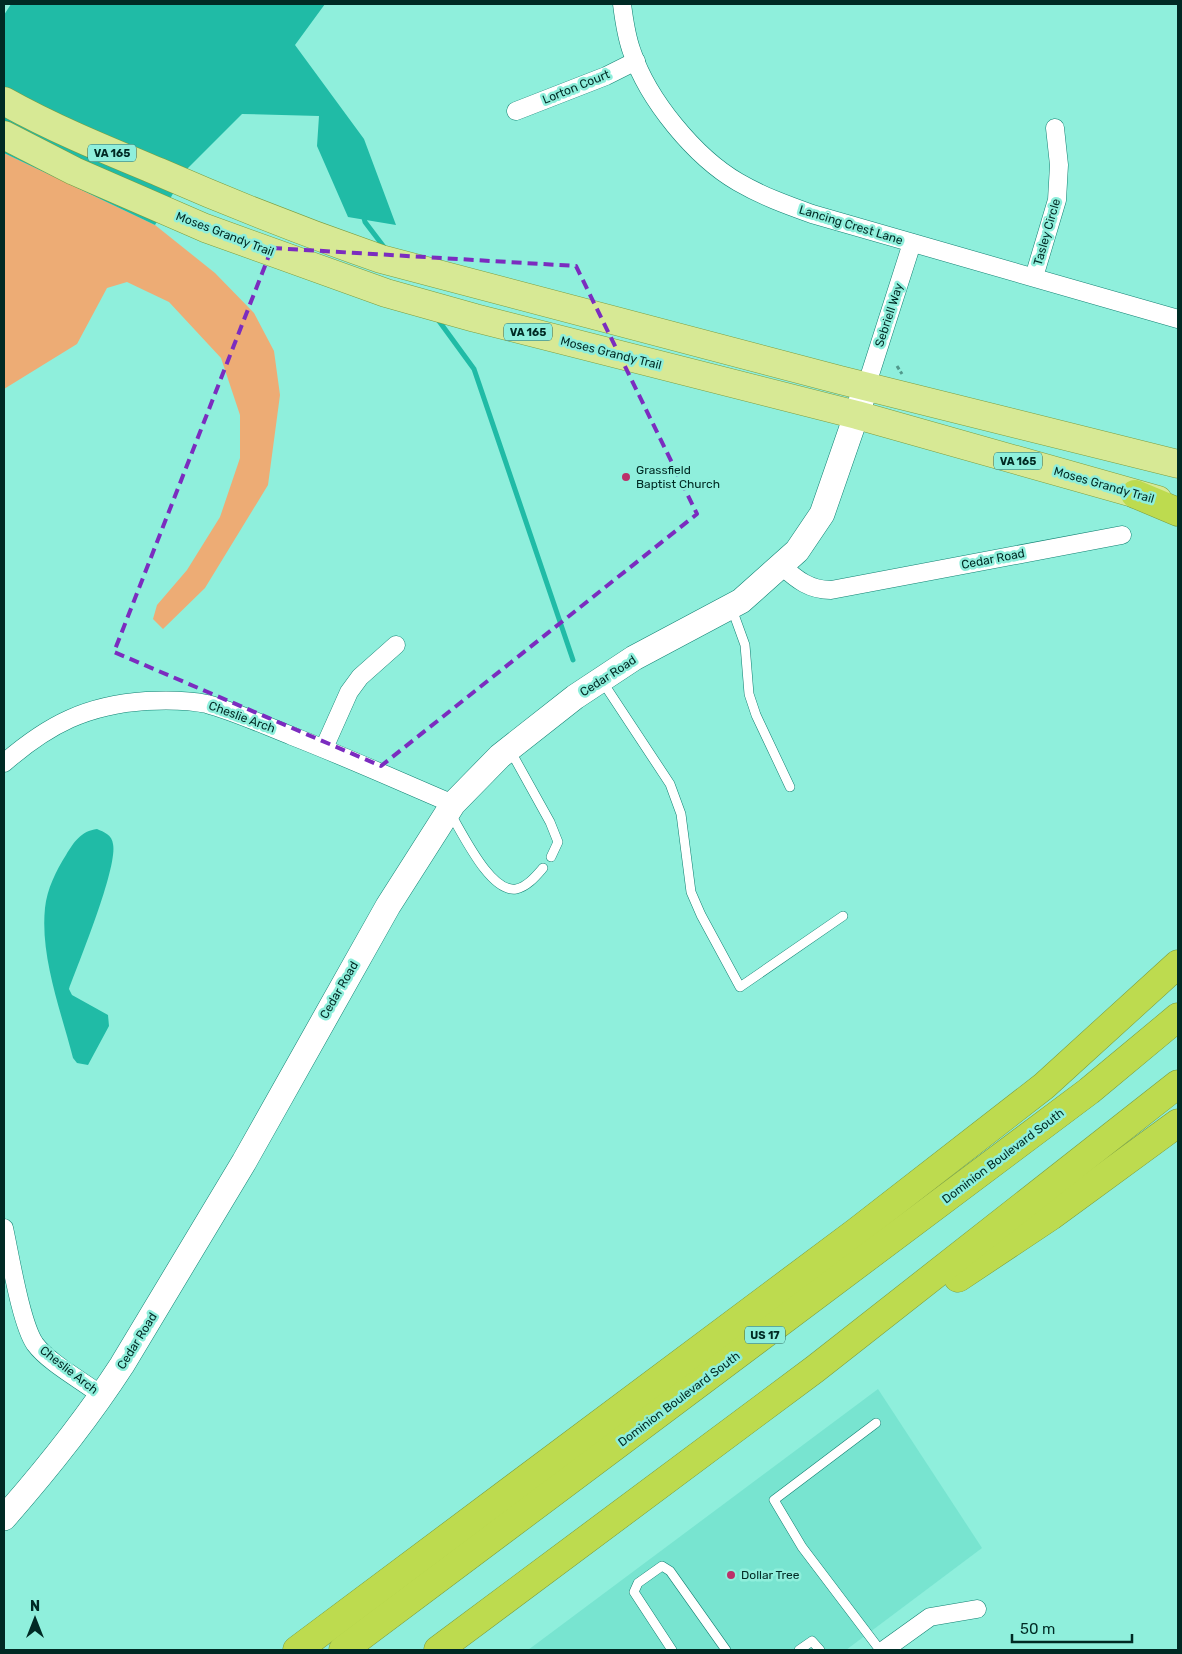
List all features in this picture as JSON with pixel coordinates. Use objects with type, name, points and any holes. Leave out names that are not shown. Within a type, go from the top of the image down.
[{"type":"highway","points":[[1135,494],[1178,512]]},
{"type":"highway","points":[[297,1650],[887,1208],[1044,1086],[1178,964]]},
{"type":"highway","name":"Dominion Boulevard South","points":[[346,1649],[1081,1097],[1178,1017]]},
{"type":"highway","points":[[438,1650],[815,1369],[1178,1084]]},
{"type":"highway","points":[[815,1369],[890,1324],[1051,1216],[1178,1123]]},
{"type":"main road","name":"VA 165","points":[[4,101],[80,139],[222,199],[308,234],[381,259],[866,387],[1178,464]]},
{"type":"main road","name":"Moses Grandy Trail","points":[[4,135],[74,171],[205,228],[386,293],[484,321],[857,415],[1178,506]]},
{"type":"street","name":"Lancing Crest Lane","points":[[622,4],[626,34],[636,61],[665,114],[687,140],[736,181],[782,203],[912,244],[1034,276],[1178,319]]},
{"type":"street","name":"Lorton Court","points":[[516,111],[590,82],[636,61]]},
{"type":"street","name":"Tasley Circle","points":[[1034,276],[1057,200],[1059,165],[1055,128]]},
{"type":"street","name":"Sebriell Way","points":[[866,387],[912,244]]},
{"type":"street","name":"Cedar Road","points":[[4,1518],[61,1451],[102,1396],[244,1162],[388,906],[451,807],[509,748],[575,698],[634,658],[731,607],[782,566],[797,551],[822,514],[866,387]]},
{"type":"street","name":"Cedar Road","points":[[782,566],[797,580],[811,588],[831,590],[1122,535]]},
{"type":"street","points":[[324,748],[349,692],[360,677],[396,645]]},
{"type":"street","name":"Cheslie Arch","points":[[4,763],[23,746],[72,716],[95,708],[126,702],[166,700],[206,704],[324,748],[451,807]]},
{"type":"street","name":"Cheslie Arch","points":[[4,1228],[27,1326],[35,1343],[48,1356],[102,1396]]},
{"type":"street","points":[[882,1650],[930,1617],[977,1609]]},
{"type":"lane","points":[[731,607],[746,645],[749,694],[756,715],[790,787]]},
{"type":"lane","points":[[602,681],[670,784],[681,814],[691,892],[700,915],[740,986],[843,916]]},
{"type":"lane","points":[[509,748],[550,822],[558,842],[552,856]]},
{"type":"lane","points":[[451,807],[483,868],[496,883],[507,889],[517,889],[533,880],[543,868]]},
{"type":"lane","points":[[876,1423],[774,1500],[802,1546],[882,1650]]},
{"type":"lane","points":[[672,1650],[634,1592],[638,1583],[662,1566],[670,1571],[726,1650]]},
{"type":"lane","points":[[799,1650],[812,1641],[820,1650]]},
{"type":"highlighted area","points":[[272,248],[576,266],[697,514],[381,766],[114,652]]},
{"type":"shaded area","points":[[11,4],[325,4],[295,45],[364,139],[396,225],[348,217],[317,146],[319,116],[242,114],[187,169],[155,225],[4,153],[4,15]]},
{"type":"shaded area","points":[[4,153],[155,225],[215,273],[254,313],[274,351],[280,395],[268,485],[205,588],[163,629],[153,619],[157,605],[187,570],[220,517],[240,458],[240,415],[221,358],[169,302],[127,282],[107,288],[77,344],[4,389]]},
{"type":"shaded area","points":[[97,829],[111,838],[113,856],[110,873],[97,915],[69,989],[72,995],[108,1015],[109,1026],[88,1065],[77,1063],[73,1058],[48,965],[44,927],[48,894],[52,880],[59,867],[78,838],[91,830]]},
{"type":"shaded area","points":[[878,1389],[982,1548],[846,1650],[528,1650]]},
{"type":"waterway","points":[[363,214],[365,222],[384,247]]},
{"type":"waterway","points":[[439,321],[474,369],[573,660]]},
{"type":"place","name":"Grassfield Baptist Church","points":[[626,477]]},
{"type":"place","name":"Dollar Tree","points":[[731,1575]]}]
